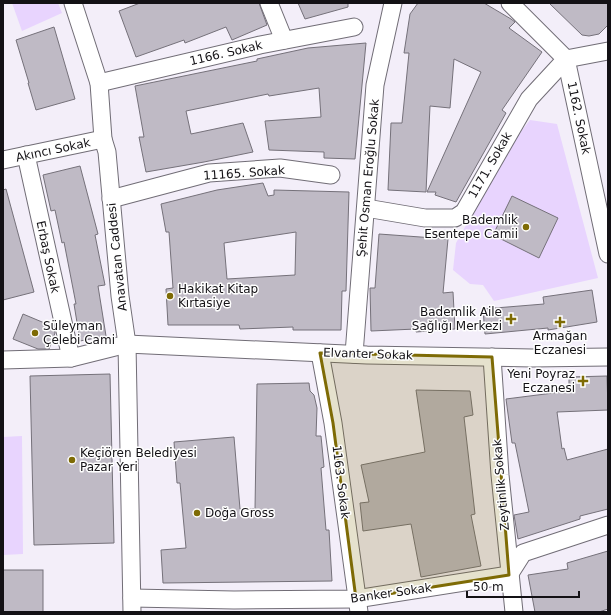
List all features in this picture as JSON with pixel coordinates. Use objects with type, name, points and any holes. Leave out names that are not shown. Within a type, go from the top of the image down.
[{"type":"street","name":"Anavatan Caddesi","points":[[73,3],[98,83],[103,139],[107,152],[120,296],[127,344],[132,605]]},
{"type":"street","points":[[269,3],[284,40]]},
{"type":"street","name":"Şehit Osman Eroğlu Sokak","points":[[354,354],[375,85],[393,3]]},
{"type":"street","points":[[510,3],[566,60],[608,51]]},
{"type":"street","name":"1166. Sokak","points":[[98,83],[284,40],[354,27]]},
{"type":"street","name":"1171. Sokak","points":[[366,208],[425,218],[454,218],[464,212],[529,99],[566,60]]},
{"type":"street","name":"1162. Sokak","points":[[566,60],[603,209],[608,254]]},
{"type":"street","name":"Akıncı Sokak","points":[[3,160],[103,139]]},
{"type":"street","name":"Erbaş Sokak","points":[[26,155],[71,358]]},
{"type":"street","name":"11165. Sokak","points":[[111,199],[209,173],[280,168],[330,175]]},
{"type":"street","name":"Elvanter Sokak","points":[[3,360],[71,358],[127,344],[354,354],[492,357],[608,357]]},
{"type":"street","name":"1163. Sokak","points":[[320,353],[333,423],[358,606]]},
{"type":"street","name":"Zeytinlik Sokak","points":[[492,357],[509,575],[514,612]]},
{"type":"street","points":[[509,575],[523,553],[608,525]]},
{"type":"street","name":"Banker Sokak","points":[[132,605],[358,606],[509,575]]},
{"type":"highlighted area","points":[[320,353],[492,357],[509,575],[356,599],[333,423]]},
{"type":"shaded area","points":[[12,3],[58,3],[62,13],[22,31]]},
{"type":"shaded area","points":[[530,120],[557,124],[598,278],[494,301],[483,285],[470,284],[453,270],[456,243],[512,143]]},
{"type":"shaded area","points":[[22,436],[23,554],[3,555],[3,437]]},
{"type":"building","points":[[140,3],[259,3],[267,25],[232,40],[226,27],[185,43],[184,40],[136,57],[119,11]]},
{"type":"building","points":[[298,3],[348,3],[348,7],[305,19]]},
{"type":"building","points":[[418,3],[484,3],[515,22],[509,28],[542,52],[502,110],[506,113],[456,202],[435,195],[436,192],[427,192],[481,72],[454,59],[450,108],[430,106],[426,192],[388,190],[391,123],[402,123],[409,53],[404,53],[410,14]]},
{"type":"building","points":[[549,3],[608,3],[608,25],[599,34],[589,36],[582,35]]},
{"type":"building","points":[[54,27],[75,99],[36,110],[16,40]]},
{"type":"building","points":[[366,43],[355,159],[324,158],[324,152],[269,150],[265,121],[321,117],[319,88],[269,96],[268,94],[186,111],[191,134],[243,123],[253,152],[146,172],[139,137],[144,137],[135,86],[257,61],[257,59],[308,48]]},
{"type":"building","points":[[80,166],[98,234],[95,235],[105,285],[98,286],[106,336],[80,341],[74,304],[76,304],[64,242],[62,243],[55,210],[51,211],[43,175]]},
{"type":"building","points":[[263,183],[268,196],[274,195],[274,190],[349,192],[346,291],[342,291],[341,330],[293,330],[293,327],[240,329],[239,325],[168,325],[166,289],[173,288],[169,232],[166,232],[161,204],[217,190]],"holes":[[[296,232],[295,275],[227,279],[224,243]]]},
{"type":"building","points":[[6,189],[34,292],[3,300],[3,190]]},
{"type":"building","name":"Bademlik Esentepe Camii","points":[[512,196],[558,218],[539,258],[493,235]]},
{"type":"building","points":[[379,234],[448,239],[443,293],[453,292],[455,329],[416,332],[416,329],[371,331],[370,288],[375,288]]},
{"type":"building","points":[[592,290],[597,322],[548,330],[548,328],[485,334],[483,309],[544,304],[543,297]]},
{"type":"building","name":"Süleyman Çelebi Cami","points":[[23,314],[54,327],[55,333],[49,349],[38,349],[13,339]]},
{"type":"building","name":"Keçiören Belediyesi Pazar Yeri","points":[[110,374],[114,543],[34,545],[30,376]]},
{"type":"building","points":[[607,376],[608,410],[557,412],[562,449],[564,448],[567,460],[608,449],[608,509],[580,516],[580,519],[518,539],[514,515],[529,512],[515,443],[512,443],[506,399],[569,391],[569,377]]},
{"type":"building","points":[[309,383],[310,391],[314,395],[317,408],[316,436],[321,436],[324,467],[321,468],[326,530],[329,530],[332,581],[163,583],[161,550],[186,548],[180,483],[177,483],[174,442],[234,437],[240,509],[255,509],[257,384]]},
{"type":"building","points":[[416,390],[470,391],[473,415],[464,417],[475,514],[471,515],[481,566],[421,577],[411,524],[363,531],[360,503],[369,502],[361,465],[425,452]]},
{"type":"building","points":[[608,551],[608,609],[599,612],[535,612],[528,575],[568,569],[567,563]]},
{"type":"building","points":[[3,570],[43,570],[43,612],[3,612]]},
{"type":"place","name":"Bademlik Esentepe Camii","points":[[526,227]]},
{"type":"place","name":"Hakikat Kitap Kırtasiye","points":[[170,296]]},
{"type":"place","name":"Bademlik Aile Sağlığı Merkezi","points":[[511,319]]},
{"type":"place","name":"Armağan Eczanesi","points":[[560,322]]},
{"type":"place","name":"Süleyman Çelebi Cami","points":[[35,333]]},
{"type":"place","name":"Yeni Poyraz Eczanesi","points":[[583,381]]},
{"type":"place","name":"Keçiören Belediyesi Pazar Yeri","points":[[72,460]]},
{"type":"place","name":"Doğa Gross","points":[[197,513]]}]
